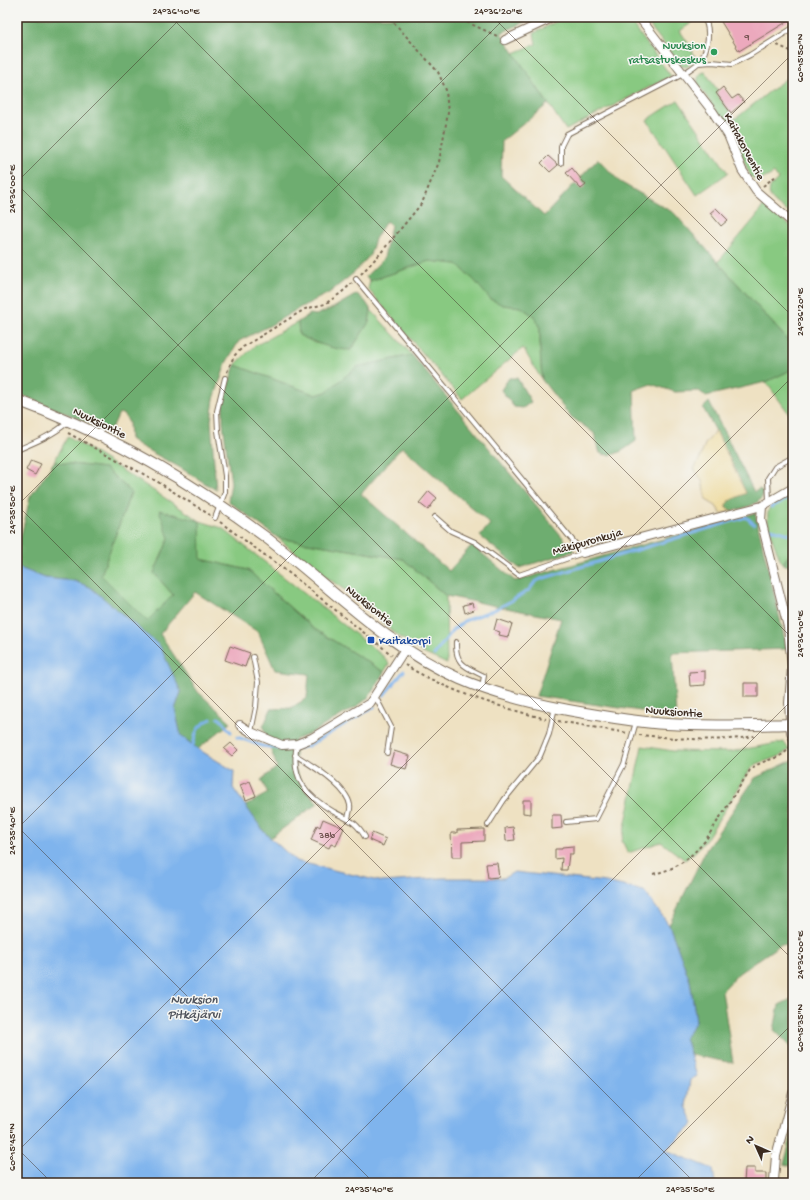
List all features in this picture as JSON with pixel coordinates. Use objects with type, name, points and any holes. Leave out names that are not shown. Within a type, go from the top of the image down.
[{"type":"street","points":[[505,40],[554,17]]},
{"type":"street","name":"Kaitakorventie","points":[[639,17],[713,112],[728,135],[742,170],[756,192],[793,223]]},
{"type":"street","name":"Nuuksiontie","points":[[17,400],[68,421],[165,470],[264,536],[405,649],[459,678],[517,698],[555,707],[636,721],[699,726],[792,724]]},
{"type":"street","points":[[793,488],[765,504],[761,520],[788,627],[793,667],[789,703],[793,738]]},
{"type":"street","name":"Mäkipuronkuja","points":[[583,553],[765,504]]},
{"type":"street","points":[[240,725],[251,732],[282,745],[297,744],[312,738],[370,704],[405,649]]},
{"type":"street","points":[[775,1182],[776,1156],[793,1093]]},
{"type":"lane","points":[[561,163],[561,146],[567,134],[683,74],[698,63],[705,52],[708,36],[706,20],[703,17]]},
{"type":"lane","points":[[698,63],[712,62],[732,64],[770,43],[793,28]]},
{"type":"lane","points":[[356,279],[583,553]]},
{"type":"lane","points":[[215,518],[225,492],[225,476],[218,432],[217,411],[226,378]]},
{"type":"lane","points":[[17,450],[46,438],[68,421]]},
{"type":"lane","points":[[765,504],[768,478],[775,466],[793,457]]},
{"type":"lane","name":"Mäkipuronkuja","points":[[435,518],[451,531],[475,542],[518,575],[583,553]]},
{"type":"lane","points":[[456,642],[458,660],[467,667],[484,676],[482,687]]},
{"type":"lane","points":[[251,732],[256,707],[258,682],[253,656]]},
{"type":"lane","points":[[376,696],[391,727],[387,752]]},
{"type":"lane","points":[[488,826],[504,800],[540,756],[550,734],[555,707]]},
{"type":"lane","points":[[566,822],[596,819],[624,764],[636,721]]},
{"type":"lane","points":[[297,744],[295,769],[303,787],[318,803],[348,818],[362,830],[365,836]]},
{"type":"lane","points":[[295,755],[323,772],[344,794],[350,805],[348,818]]},
{"type":"path","points":[[226,378],[234,356],[243,347],[306,309],[325,304],[341,293],[379,255],[422,203],[438,162],[448,113],[446,90],[438,72],[389,17]]},
{"type":"path","points":[[456,17],[505,40]]},
{"type":"path","points":[[770,43],[793,52]]},
{"type":"path","points":[[756,192],[776,176]]},
{"type":"path","points":[[60,428],[158,482],[215,518],[289,573],[371,640],[398,660],[435,681],[488,703],[552,720],[633,734],[689,739],[741,738],[756,735]]},
{"type":"path","points":[[653,874],[664,872],[675,867],[696,851],[705,841],[750,770],[756,764],[778,757],[789,750],[793,742]]},
{"type":"green space","points":[[17,17],[532,17],[533,18],[501,33],[548,104],[502,141],[501,176],[544,216],[598,159],[620,182],[674,213],[793,346],[793,369],[766,382],[706,396],[699,391],[675,392],[651,384],[634,390],[636,441],[615,454],[605,455],[600,453],[594,433],[570,416],[542,380],[540,328],[535,317],[521,307],[503,305],[490,299],[474,280],[457,264],[429,261],[370,281],[366,276],[384,258],[391,225],[386,221],[375,239],[370,255],[355,272],[329,293],[239,341],[226,363],[214,399],[211,421],[216,490],[130,439],[129,423],[125,415],[119,413],[113,426],[106,430],[17,393]]},
{"type":"green space","points":[[565,17],[627,17],[671,76],[566,130],[514,53],[536,44],[534,33]]},
{"type":"green space","points":[[643,17],[692,17],[694,21],[680,31],[690,46],[696,59],[694,62],[686,67],[681,66]]},
{"type":"green space","points":[[705,72],[718,91],[716,93],[735,119],[789,76],[793,81],[793,216],[772,200],[770,190],[772,185],[778,179],[774,173],[766,178],[757,179],[751,177],[733,136],[698,84],[699,76],[701,73]]},
{"type":"green space","points":[[678,100],[728,173],[697,195],[647,120]]},
{"type":"green space","points":[[764,205],[793,228],[793,346],[718,262]]},
{"type":"green space","points":[[429,261],[457,264],[503,305],[521,307],[535,317],[540,328],[542,380],[523,348],[462,399],[368,289],[370,281]]},
{"type":"green space","points":[[357,294],[365,301],[371,310],[369,322],[351,350],[331,347],[299,335],[298,322],[310,314],[316,315],[333,308]]},
{"type":"green space","points":[[371,310],[412,355],[357,367],[326,392],[316,395],[235,365],[253,347],[298,322],[299,335],[315,343],[351,350],[369,322]]},
{"type":"green space","points":[[412,355],[574,551],[519,568],[480,536],[490,524],[402,447],[361,494],[449,571],[472,545],[515,581],[755,513],[787,649],[672,653],[676,716],[536,696],[561,619],[446,596],[403,559],[278,538],[228,501],[231,483],[223,423],[223,400],[235,365],[316,395],[326,392],[357,367]]},
{"type":"green space","points":[[793,369],[793,419],[766,382]]},
{"type":"green space","points":[[509,378],[517,378],[531,402],[523,408],[514,407],[501,390]]},
{"type":"green space","points":[[709,402],[754,492],[760,489],[763,494],[759,501],[733,511],[726,508],[726,505],[729,501],[746,493],[716,431],[703,408]]},
{"type":"green space","points":[[68,436],[200,521],[222,528],[383,656],[389,664],[384,672],[313,628],[248,570],[201,559],[160,510],[169,538],[154,573],[173,595],[147,621],[101,575],[131,492],[105,468],[54,462]]},
{"type":"green space","points":[[54,462],[105,468],[131,492],[101,575],[147,621],[173,595],[154,573],[169,538],[159,510],[200,521],[201,559],[248,570],[313,628],[384,672],[367,699],[311,733],[295,740],[295,769],[303,787],[318,803],[270,838],[245,806],[268,793],[261,780],[277,767],[263,727],[271,709],[291,708],[307,698],[309,674],[275,670],[258,632],[195,592],[160,634],[198,692],[231,722],[198,749],[181,736],[175,709],[181,692],[108,604],[90,587],[74,581],[45,578],[17,567],[17,554],[30,497]]},
{"type":"green space","points":[[793,493],[793,550],[782,564],[771,534],[768,510],[776,501]]},
{"type":"green space","points":[[278,538],[403,559],[446,596],[447,664],[423,653],[400,637],[386,626],[377,614],[352,594],[322,574]]},
{"type":"green space","points":[[793,550],[793,567],[782,564]]},
{"type":"green space","points":[[784,742],[789,750],[778,757],[756,764],[750,770],[705,841],[685,860],[661,842],[628,853],[622,841],[642,746],[673,751],[729,752]]},
{"type":"green space","points":[[793,760],[793,945],[781,944],[739,973],[722,991],[733,1063],[691,1055],[685,1038],[696,1021],[690,981],[669,925],[706,850],[755,778]]},
{"type":"green space","points":[[793,998],[793,1049],[774,1030],[779,1005]]},
{"type":"green space","points":[[793,1131],[793,1167],[784,1164]]},
{"type":"sand","points":[[716,431],[746,493],[729,501],[726,505],[726,508],[733,511],[721,514],[716,506],[706,500],[702,480],[694,469],[705,444]]},
{"type":"water","name":"Nuuksion Pitkäjärvi","points":[[17,567],[45,578],[74,581],[90,587],[160,646],[181,692],[175,709],[181,736],[198,749],[234,771],[233,788],[264,832],[296,861],[383,882],[442,878],[504,878],[514,872],[606,882],[644,891],[669,925],[690,981],[696,1021],[685,1038],[697,1076],[690,1080],[686,1106],[694,1123],[666,1150],[713,1169],[715,1183],[17,1183]]},
{"type":"building","points":[[725,17],[793,18],[739,51],[720,20]]},
{"type":"building","points":[[723,87],[732,99],[738,95],[744,102],[731,113],[716,93]]},
{"type":"building","points":[[548,156],[558,165],[550,172],[541,163]]},
{"type":"building","points":[[572,168],[586,185],[581,189],[566,173]]},
{"type":"building","points":[[716,208],[728,220],[721,226],[710,213]]},
{"type":"building","points":[[31,460],[41,464],[35,475],[26,470]]},
{"type":"building","points":[[429,491],[437,498],[428,510],[419,503]]},
{"type":"building","points":[[472,603],[474,610],[465,613],[463,605]]},
{"type":"building","points":[[497,619],[512,624],[508,637],[499,635],[500,632],[494,630]]},
{"type":"building","points":[[230,646],[250,653],[245,667],[225,660]]},
{"type":"building","points":[[705,671],[705,685],[690,686],[689,672]]},
{"type":"building","points":[[744,683],[758,683],[758,697],[744,697]]},
{"type":"building","points":[[231,743],[238,750],[232,756],[224,749]]},
{"type":"building","points":[[394,751],[410,756],[406,769],[390,764]]},
{"type":"building","points":[[250,781],[256,796],[246,800],[240,785]]},
{"type":"building","points":[[523,800],[531,800],[531,814],[523,813]]},
{"type":"building","points":[[552,815],[561,815],[562,828],[552,829]]},
{"type":"building","points":[[323,819],[344,828],[336,846],[331,844],[329,848],[311,840],[317,825],[320,827]]},
{"type":"building","points":[[513,827],[515,840],[506,841],[505,828]]},
{"type":"building","points":[[484,829],[484,841],[462,842],[462,857],[452,857],[451,833],[457,833],[457,830]]},
{"type":"building","points":[[372,833],[386,839],[383,846],[369,840]]},
{"type":"building","points":[[573,846],[573,854],[569,854],[567,870],[561,870],[562,858],[555,859],[555,849]]},
{"type":"building","points":[[497,863],[499,877],[488,878],[486,864]]},
{"type":"building","points":[[745,1168],[755,1168],[755,1173],[766,1173],[766,1183],[744,1183]]},
{"type":"waterway","points":[[771,507],[793,497]]},
{"type":"waterway","points":[[434,655],[453,630],[464,621],[496,609],[513,600],[529,590],[535,582],[541,579],[746,517],[754,524]]},
{"type":"waterway","points":[[771,529],[793,535]]},
{"type":"waterway","points":[[384,695],[404,671]]},
{"type":"waterway","points":[[299,748],[308,746],[374,707]]},
{"type":"waterway","points":[[218,718],[222,720],[231,732]]},
{"type":"waterway","points":[[193,745],[198,729],[211,719]]},
{"type":"waterway","points":[[237,737],[262,746],[283,749]]},
{"type":"place","name":"Nuuksion ratsastuskeskus","points":[[714,52]]},
{"type":"place","name":"Kaitakorpi","points":[[371,640]]}]
